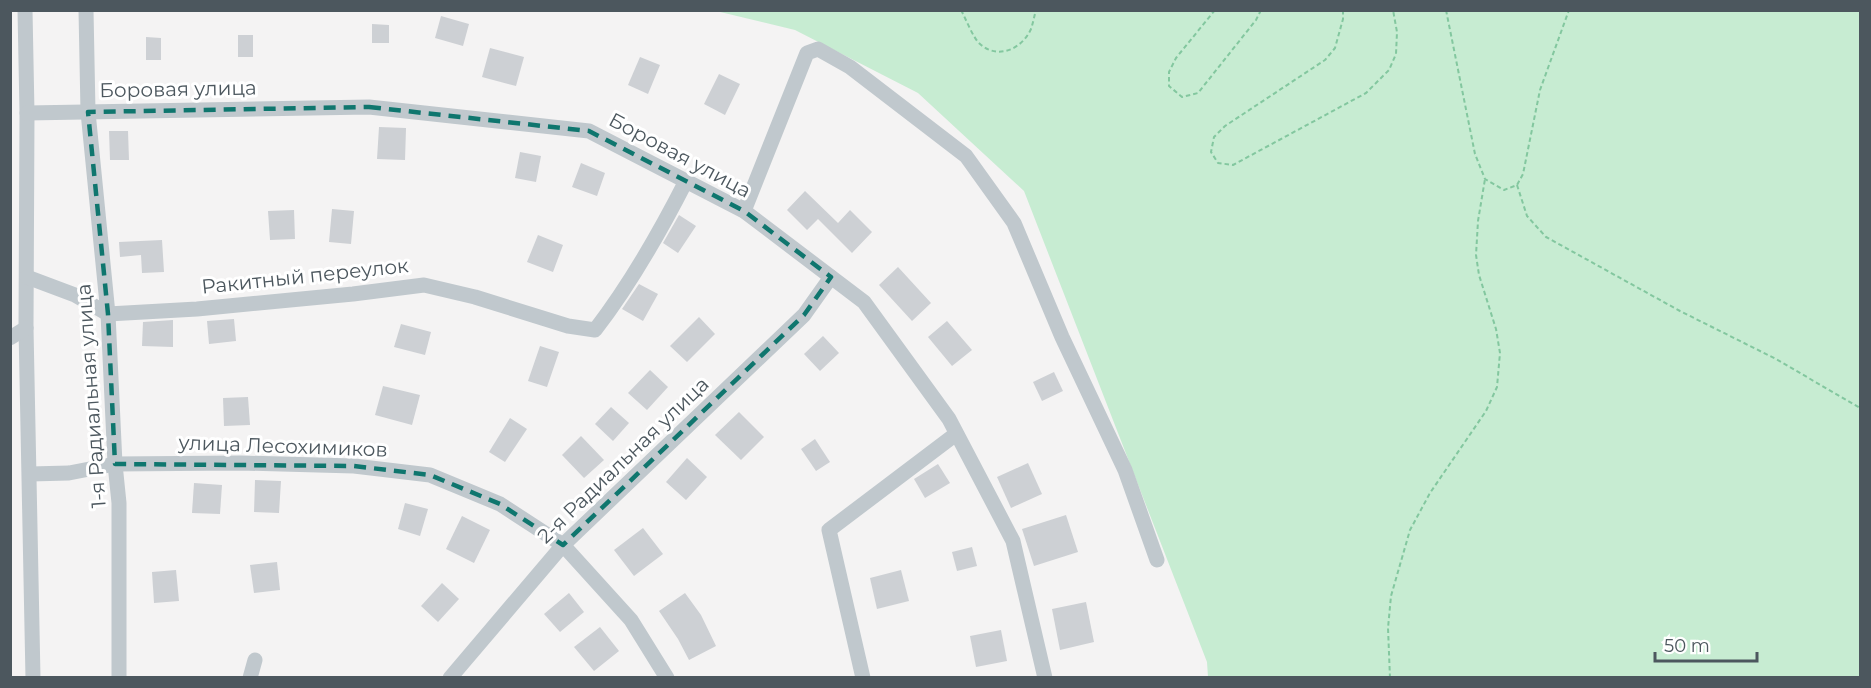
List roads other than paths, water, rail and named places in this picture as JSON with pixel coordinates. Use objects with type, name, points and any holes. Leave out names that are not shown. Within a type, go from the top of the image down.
[{"type":"street","points":[[25,10],[26,328],[33,678]]},
{"type":"street","name":"1-я Радиальная улица","points":[[86,10],[88,112],[108,314],[119,502],[119,678]]},
{"type":"street","points":[[744,211],[807,53],[818,49],[850,68],[966,156],[1014,223],[1062,337],[1125,470],[1157,560]]},
{"type":"street","name":"Боровая улица","points":[[27,113],[369,107],[590,131],[744,211],[864,302],[949,420],[1013,541],[1045,678]]},
{"type":"street","name":"Ракитный переулок","points":[[108,314],[197,309],[424,285],[475,297],[568,326],[595,330],[612,308],[686,181]]},
{"type":"street","points":[[27,277],[75,295],[108,314]]},
{"type":"street","name":"2-я Радиальная улица","points":[[450,678],[563,545],[804,315],[831,277]]},
{"type":"street","points":[[10,338],[26,328]]},
{"type":"street","points":[[863,678],[829,530],[956,434]]},
{"type":"street","name":"улица Лесохимиков","points":[[30,474],[69,473],[115,464],[241,463],[354,466],[430,475],[500,504],[563,545],[631,620],[667,678]]},
{"type":"street","points":[[250,678],[255,660]]}]
